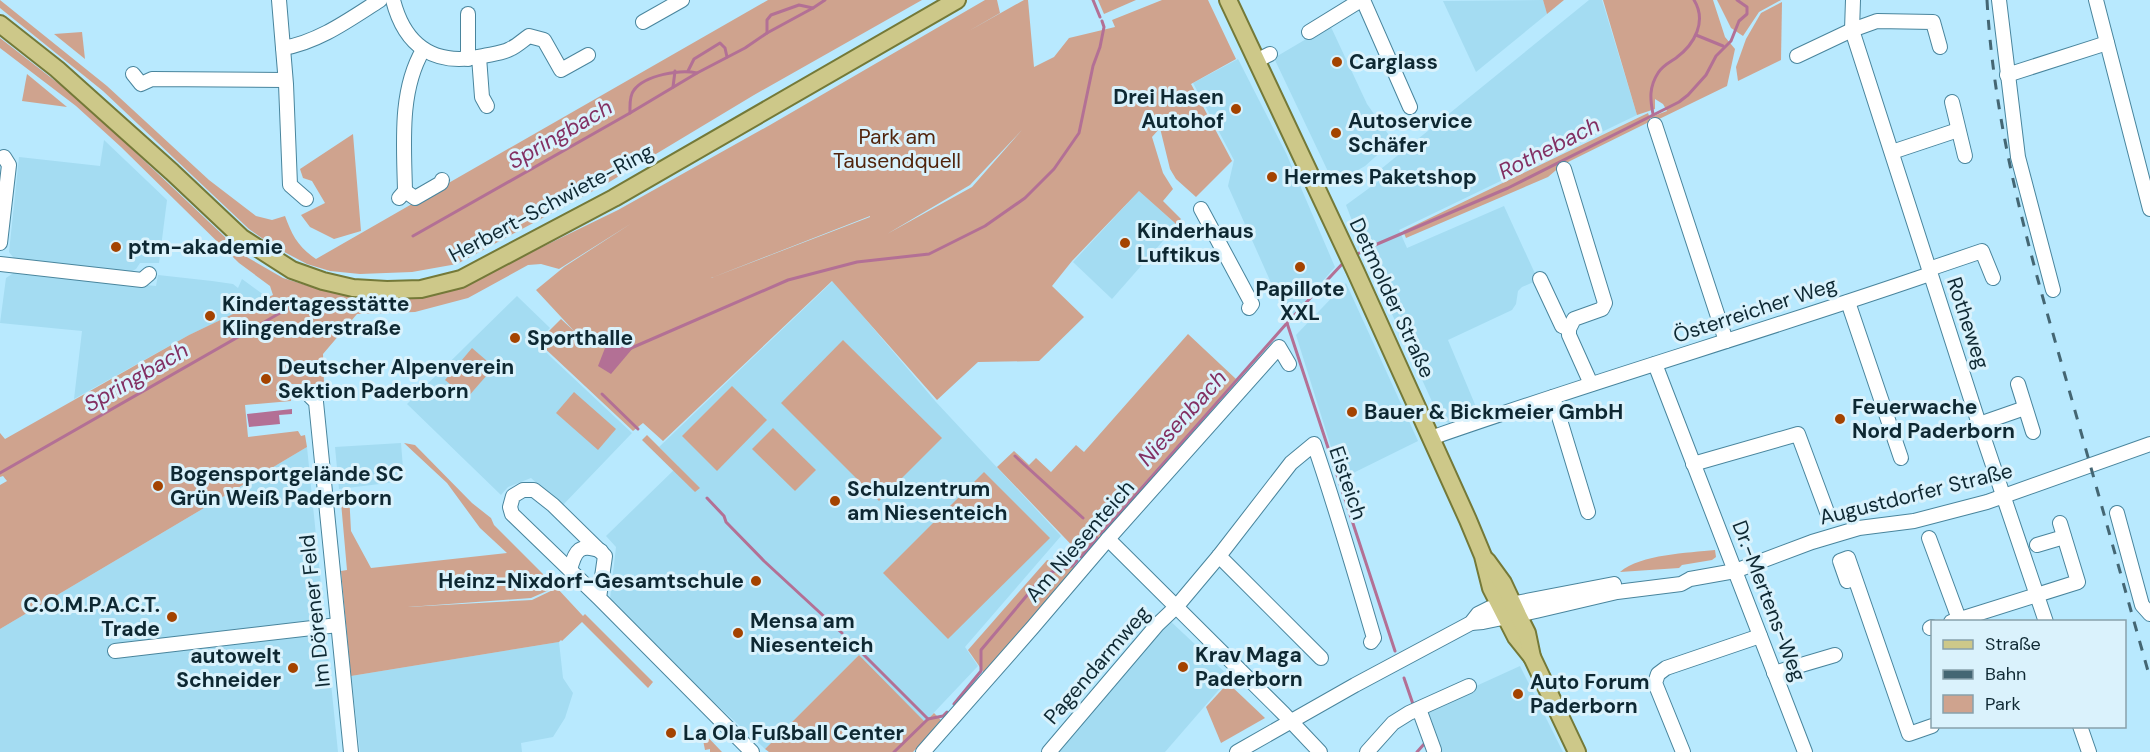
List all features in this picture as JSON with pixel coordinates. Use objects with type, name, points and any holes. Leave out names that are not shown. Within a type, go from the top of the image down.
[{"type":"main road","name":"Herbert-Schwiete-Ring","points":[[0,24],[57,69],[242,238],[292,270],[323,281],[354,288],[387,290],[421,289],[461,279],[614,198],[957,0]]},
{"type":"main road","name":"Detmolder Straße","points":[[1228,0],[1263,57],[1350,259],[1483,556],[1488,579],[1509,610],[1516,638],[1532,657],[1576,752]]},
{"type":"street","points":[[279,0],[290,185],[306,199]]},
{"type":"street","points":[[283,48],[300,45],[339,26],[380,0]]},
{"type":"street","points":[[393,0],[403,29],[423,50],[442,58],[474,58],[509,50],[530,36],[544,40],[557,73],[588,55]]},
{"type":"street","points":[[643,22],[682,0]]},
{"type":"street","points":[[1309,32],[1362,0],[1410,106]]},
{"type":"street","name":"Rotheweg","points":[[1853,0],[1852,30],[1978,424],[2046,620]]},
{"type":"street","points":[[1999,0],[2018,157],[2055,272],[2053,290]]},
{"type":"street","points":[[2096,0],[2150,209]]},
{"type":"street","points":[[468,14],[482,97],[487,106]]},
{"type":"street","points":[[1797,57],[1852,30],[1877,21],[1933,22],[1940,47]]},
{"type":"street","points":[[2007,75],[2107,43]]},
{"type":"street","points":[[423,50],[411,82],[404,118],[402,194],[415,198],[441,183],[442,180]]},
{"type":"street","points":[[133,74],[141,84],[152,79],[285,80]]},
{"type":"street","points":[[1952,102],[1965,156]]},
{"type":"street","points":[[1655,125],[1726,341]]},
{"type":"street","points":[[1892,152],[1958,130]]},
{"type":"street","points":[[0,243],[9,165],[4,157]]},
{"type":"street","points":[[1564,169],[1605,303],[1602,309],[1574,319],[1569,329],[1569,335],[1591,384]]},
{"type":"street","points":[[1201,209],[1252,304],[1248,308]]},
{"type":"street","name":"Rotheweg","points":[[1930,272],[1982,251],[1993,278]]},
{"type":"street","points":[[0,264],[142,280],[149,274]]},
{"type":"street","name":"Österreicher Weg","points":[[1431,438],[1848,302],[1930,272]]},
{"type":"street","points":[[1540,279],[1562,326],[1569,329]]},
{"type":"street","points":[[1848,302],[1901,458]]},
{"type":"street","name":"Am Niesenteich","points":[[923,752],[1108,539],[1280,347],[1289,364]]},
{"type":"street","name":"Dr.-Mertens-Weg","points":[[1655,364],[1806,752]]},
{"type":"street","name":"Rotheweg","points":[[2018,384],[2033,432]]},
{"type":"street","name":"Im Dörener Feld","points":[[310,396],[316,402],[351,752]]},
{"type":"street","points":[[1552,397],[1588,512]]},
{"type":"street","points":[[1978,424],[2025,408]]},
{"type":"street","points":[[1694,464],[1798,434],[1827,512]]},
{"type":"street","name":"Eisteich","points":[[1176,606],[1219,556],[1291,463],[1314,444],[1336,507],[1374,638],[1371,642]]},
{"type":"street","name":"Augustdorfer Straße","points":[[1237,752],[1471,623],[1478,614],[1682,584],[1690,579],[1735,571],[1812,542],[1859,528],[1914,521],[2004,496],[2150,444]]},
{"type":"street","points":[[599,598],[605,556],[601,551],[534,490],[523,490],[513,496],[510,507],[512,514],[752,752]]},
{"type":"street","points":[[2117,513],[2142,605],[2150,614]]},
{"type":"street","points":[[1929,538],[1955,620],[2078,582],[2062,530],[2037,545]]},
{"type":"street","points":[[1108,539],[1320,752]]},
{"type":"street","points":[[570,570],[575,553],[580,549],[594,548],[601,551]]},
{"type":"street","points":[[1219,556],[1302,647],[1321,658]]},
{"type":"street","points":[[1850,580],[1860,596],[1909,734],[1931,726]]},
{"type":"street","name":"Pagendarmweg","points":[[1049,752],[1157,625],[1176,606]]},
{"type":"street","points":[[115,651],[338,625]]},
{"type":"street","points":[[1683,752],[1655,683],[1658,674],[1666,668],[1760,636]]},
{"type":"street","points":[[1774,673],[1835,656]]},
{"type":"street","points":[[1366,752],[1393,723],[1469,686]]},
{"type":"street","points":[[1414,711],[1434,750]]},
{"type":"street","points":[[2081,728],[2089,752]]},
{"type":"shaded area","points":[[1543,0],[1547,14],[1476,72],[1443,1]]},
{"type":"shaded area","points":[[1589,0],[1602,0],[1637,115],[1399,230],[1407,248],[1504,206],[1538,280],[1518,291],[1516,304],[1512,310],[1448,340],[1479,414],[1449,423],[1440,419],[1370,266],[1380,261],[1372,243],[1362,247],[1346,205],[1379,181],[1376,173]]},
{"type":"shaded area","points":[[1330,25],[1367,104],[1393,141],[1365,166],[1334,184],[1274,58]]},
{"type":"shaded area","points":[[1238,59],[1286,153],[1335,267],[1288,321],[1228,186],[1234,160],[1193,83]]},
{"type":"shaded area","points":[[104,140],[167,200],[159,263],[140,263],[130,272],[17,262],[9,252],[19,157],[100,166]]},
{"type":"shaded area","name":"Kinderhaus Luftikus","points":[[1139,191],[1177,225],[1112,299],[1073,262]]},
{"type":"shaded area","points":[[15,272],[156,286],[158,275],[233,284],[238,288],[242,279],[268,298],[189,335],[74,399],[82,331],[0,323],[6,278]]},
{"type":"shaded area","name":"Schulzentrum am Niesenteich","points":[[833,281],[936,402],[1061,536],[965,647],[978,666],[925,722],[859,655],[765,749],[693,683],[610,599],[616,547],[606,536],[678,466],[659,447]]},
{"type":"shaded area","points":[[1346,283],[1418,441],[1341,479],[1296,335]]},
{"type":"shaded area","points":[[517,296],[550,328],[536,343],[632,433],[562,506],[531,478],[508,487],[501,495],[407,404]]},
{"type":"shaded area","points":[[623,338],[633,348],[611,374],[598,366],[607,343]]},
{"type":"shaded area","points":[[292,409],[292,414],[279,415],[280,424],[249,427],[247,414]]},
{"type":"shaded area","points":[[401,443],[404,481],[339,489],[335,447]]},
{"type":"shaded area","points":[[307,447],[338,752],[0,752],[0,629]]},
{"type":"shaded area","points":[[1168,619],[1230,677],[1165,752],[1051,752]]},
{"type":"shaded area","points":[[559,642],[563,678],[573,693],[565,718],[553,737],[521,743],[522,752],[360,752],[351,676]]},
{"type":"shaded area","points":[[1520,666],[1563,752],[1431,752],[1419,712]]},
{"type":"green space","points":[[0,0],[107,86],[209,180],[256,216],[272,220],[285,216],[296,240],[316,259],[768,0],[922,0],[754,95],[606,184],[457,264],[412,272],[360,274],[330,271],[307,264],[273,246],[249,229],[103,91],[0,8]]},
{"type":"green space","name":"Park am Tausendquell","points":[[985,0],[997,0],[1000,13],[967,32],[1024,0],[1028,0],[1034,67],[1054,57],[1069,38],[1115,27],[1112,20],[1162,0],[1208,0],[1236,59],[1191,84],[1232,161],[1196,197],[1176,179],[1170,169],[1160,128],[1152,137],[1163,173],[1173,189],[1163,201],[1181,219],[1176,224],[1139,191],[1072,261],[1052,286],[1084,317],[1039,361],[978,362],[937,400],[832,281],[663,441],[643,423],[633,431],[538,342],[561,319],[575,332],[536,290],[564,267],[632,223],[559,269],[541,264],[528,265],[468,298],[415,312],[357,314],[323,354],[324,384],[291,384],[291,401],[245,405],[248,437],[298,431],[301,436],[305,435],[307,447],[0,629],[0,485],[7,481],[3,476],[0,477],[0,433],[5,439],[189,335],[273,295],[270,286],[239,263],[76,106],[0,48],[0,38],[81,101],[245,256],[283,278],[328,292],[357,297],[387,297],[464,285],[618,210]],"holes":[[[1022,130],[972,187],[887,234],[970,185]],[[870,216],[870,217],[711,278]]]},
{"type":"green space","points":[[1098,0],[1136,0],[1104,14]]},
{"type":"green space","points":[[1543,0],[1564,0],[1547,14]]},
{"type":"green space","points":[[1603,0],[1713,0],[1725,37],[1735,49],[1727,86],[1653,122],[1651,117],[1667,111],[1663,104],[1655,99],[1655,109],[1637,115]]},
{"type":"green space","points":[[1717,0],[1781,0],[1759,12],[1743,36],[1731,28]]},
{"type":"green space","points":[[1782,2],[1781,60],[1738,81],[1736,67],[1746,39],[1761,13]]},
{"type":"green space","points":[[82,32],[85,59],[54,34]]},
{"type":"green space","points":[[27,74],[67,107],[22,101]]},
{"type":"green space","points":[[1648,113],[1651,121],[1562,165],[1548,177],[1406,238],[1403,231]]},
{"type":"green space","points":[[353,134],[361,231],[334,239],[310,227],[301,215],[325,203],[312,181],[303,178],[300,169]]},
{"type":"green space","points":[[1188,334],[1236,379],[1108,524],[1111,527],[1084,558],[997,467],[1014,451],[1029,465],[1036,458],[1051,472],[1076,445],[1084,452]]},
{"type":"green space","points":[[843,340],[942,438],[879,501],[781,403]]},
{"type":"green space","points":[[472,348],[494,367],[467,398],[445,380]]},
{"type":"green space","points":[[732,386],[767,420],[717,471],[682,436]]},
{"type":"green space","points":[[574,392],[616,429],[598,450],[556,413]]},
{"type":"green space","points":[[773,428],[816,470],[795,491],[752,449]]},
{"type":"green space","points":[[647,435],[700,488],[695,492],[642,440]]},
{"type":"green space","points":[[404,443],[415,445],[472,503],[491,518],[494,525],[556,587],[531,598],[408,607],[532,600],[557,588],[583,616],[585,614],[653,682],[648,688],[582,622],[559,642],[351,676],[341,571],[347,570],[340,491],[349,493],[351,531],[371,568],[507,553],[480,528],[447,483]]},
{"type":"green space","points":[[984,472],[1050,538],[948,639],[883,573]]},
{"type":"green space","points":[[1715,550],[1716,557],[1712,560],[1682,565],[1679,568],[1620,572],[1640,561],[1652,558]]},
{"type":"green space","points":[[1047,560],[1077,566],[984,673],[968,650]]},
{"type":"green space","points":[[859,655],[925,722],[934,713],[942,721],[913,752],[769,752],[765,749]]},
{"type":"green space","points":[[1228,683],[1265,718],[1221,743],[1206,707]]},
{"type":"green space","points":[[701,730],[722,752],[705,750]]},
{"type":"waterway","name":"Springbach","points":[[630,113],[697,73],[745,48],[767,33],[767,20],[771,15],[799,5],[813,8],[825,0]]},
{"type":"waterway","points":[[1093,0],[1100,17]]},
{"type":"waterway","points":[[1653,114],[1651,93],[1655,78],[1666,64],[1689,46],[1697,32],[1699,16],[1694,0]]},
{"type":"waterway","name":"Rothebach","points":[[1354,256],[1508,188],[1679,102],[1706,75],[1716,56],[1731,41],[1739,21],[1747,14],[1747,7],[1737,0]]},
{"type":"waterway","name":"Springbach","points":[[767,33],[813,8]]},
{"type":"waterway","points":[[629,349],[788,280],[857,262],[929,254],[985,226],[1025,198],[1054,169],[1079,133],[1093,66],[1100,47],[1104,27],[1102,21]]},
{"type":"waterway","points":[[1696,35],[1723,46]]},
{"type":"waterway","points":[[688,71],[694,59],[720,43],[725,48],[727,57]]},
{"type":"waterway","points":[[673,87],[675,71]]},
{"type":"waterway","name":"Springbach","points":[[413,236],[630,113],[632,92],[646,80],[664,74],[697,73]]},
{"type":"waterway","name":"Niesenbach","points":[[1101,534],[1287,323],[1345,261]]},
{"type":"waterway","name":"Springbach","points":[[0,473],[287,309]]},
{"type":"waterway","name":"Rothebach","points":[[1287,323],[1395,651]]},
{"type":"waterway","points":[[602,394],[638,429]]},
{"type":"waterway","points":[[1015,456],[1083,518]]},
{"type":"waterway","points":[[707,498],[724,516],[726,522],[764,561],[842,633]]},
{"type":"waterway","points":[[1094,525],[1107,527]]},
{"type":"waterway","name":"Niesenbach","points":[[1081,557],[1097,538]]},
{"type":"waterway","name":"Niesenbach","points":[[954,704],[981,671],[981,650],[1045,574],[1072,566],[1077,561]]},
{"type":"waterway","points":[[847,638],[928,719]]},
{"type":"waterway","name":"Rothebach","points":[[1404,678],[1414,707]]},
{"type":"waterway","name":"Niesenbach","points":[[894,752],[928,719],[943,716],[947,712]]},
{"type":"waterway","points":[[1417,752],[1425,743]]},
{"type":"railway","points":[[1987,0],[1997,95],[2026,235],[2150,678]]},
{"type":"place","name":"Carglass","points":[[1337,62]]},
{"type":"place","name":"Drei Hasen Autohof","points":[[1236,109]]},
{"type":"place","name":"Autoservice Schäfer","points":[[1336,133]]},
{"type":"place","name":"Hermes Paketshop","points":[[1272,177]]},
{"type":"place","name":"Kinderhaus Luftikus","points":[[1125,243]]},
{"type":"place","name":"ptm-akademie","points":[[116,247]]},
{"type":"place","name":"Papillote XXL","points":[[1300,267]]},
{"type":"place","name":"Kindertagesstätte Klingenderstraße","points":[[210,316]]},
{"type":"place","name":"Sporthalle","points":[[515,338]]},
{"type":"place","name":"Deutscher Alpenverein Sektion Paderborn","points":[[266,379]]},
{"type":"place","name":"Bauer & Bickmeier GmbH","points":[[1352,412]]},
{"type":"place","name":"Feuerwache Nord Paderborn","points":[[1840,419]]},
{"type":"place","name":"Bogensportgelände SC Grün Weiß Paderborn","points":[[158,486]]},
{"type":"place","name":"Schulzentrum am Niesenteich","points":[[835,501]]},
{"type":"place","name":"Heinz-Nixdorf-Gesamtschule","points":[[756,581]]},
{"type":"place","name":"C.O.M.P.A.C.T. Trade","points":[[172,617]]},
{"type":"place","name":"Mensa am Niesenteich","points":[[738,633]]},
{"type":"place","name":"Krav Maga Paderborn","points":[[1183,667]]},
{"type":"place","name":"autowelt Schneider","points":[[293,668]]},
{"type":"place","name":"Auto Forum Paderborn","points":[[1518,694]]},
{"type":"place","name":"La Ola Fußball Center","points":[[671,733]]}]
